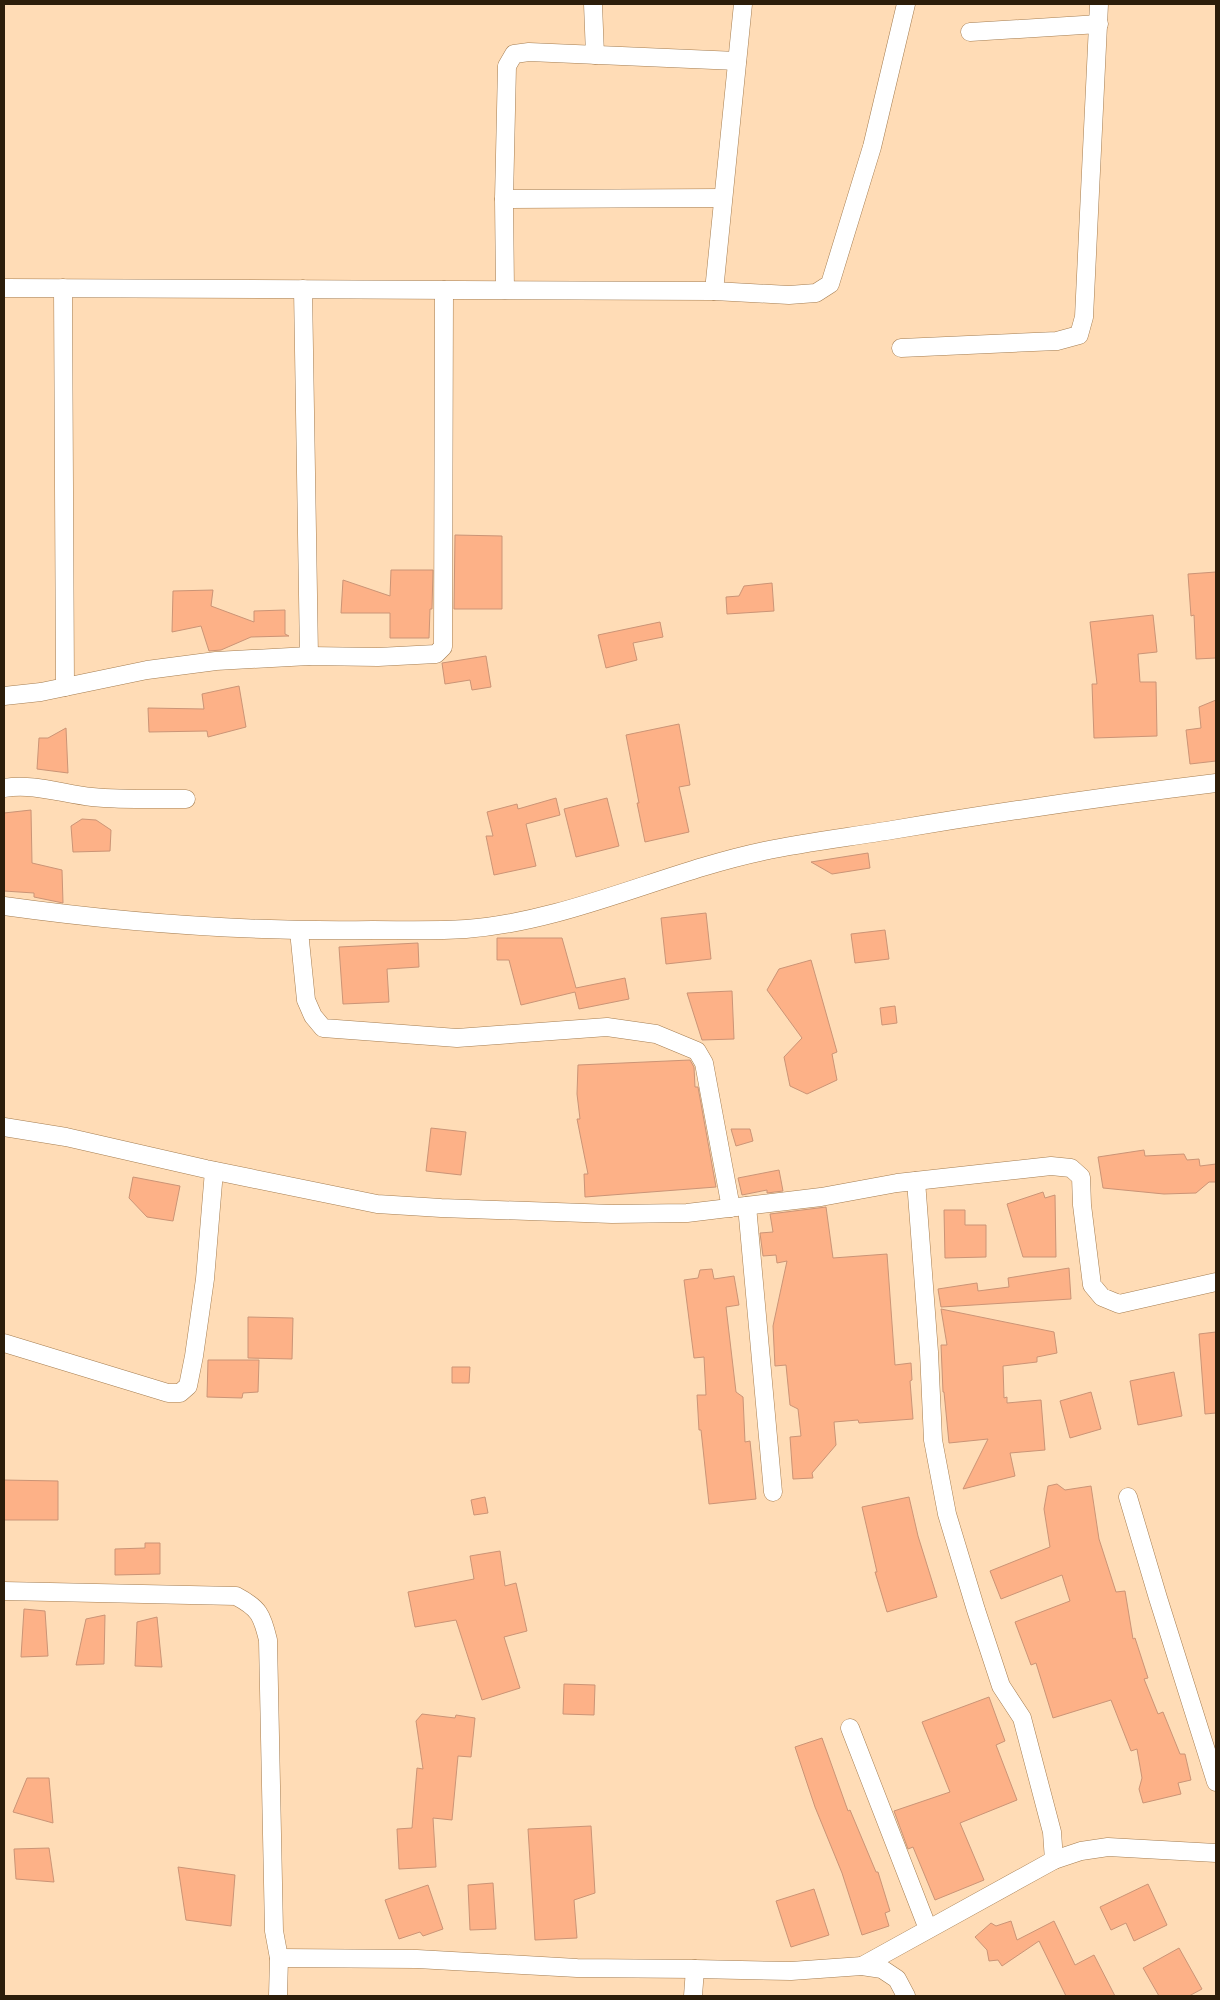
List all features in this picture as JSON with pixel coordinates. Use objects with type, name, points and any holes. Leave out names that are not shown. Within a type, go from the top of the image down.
[{"type":"street","points":[[593,4],[595,55]]},
{"type":"street","points":[[714,291],[743,4]]},
{"type":"street","points":[[4,288],[714,291],[789,295],[816,293],[830,284],[872,147],[906,4]]},
{"type":"street","points":[[901,348],[1057,341],[1079,335],[1084,317],[1099,4]]},
{"type":"street","points":[[970,32],[1099,24]]},
{"type":"street","points":[[505,290],[504,199],[507,66],[514,54],[529,52],[737,61]]},
{"type":"street","points":[[504,199],[723,198]]},
{"type":"street","points":[[63,288],[65,687]]},
{"type":"street","points":[[303,289],[309,656]]},
{"type":"street","points":[[4,696],[41,692],[147,670],[216,661],[309,656],[378,657],[436,654],[443,647],[444,290]]},
{"type":"street","points":[[4,906],[74,916],[299,931],[465,929],[503,924],[566,910],[724,860],[766,850],[970,817],[1216,783]]},
{"type":"street","points":[[4,788],[54,790],[92,797],[186,799]]},
{"type":"street","points":[[299,931],[306,1000],[313,1016],[323,1028],[457,1038],[607,1027],[656,1034],[697,1051],[704,1063],[739,1207],[773,1492]]},
{"type":"street","points":[[4,1127],[66,1137],[214,1171],[377,1204],[441,1208],[612,1214],[687,1213],[821,1197],[916,1181],[1051,1166],[1071,1168],[1081,1177],[1082,1204],[1092,1285],[1102,1297],[1119,1304],[1216,1282]]},
{"type":"street","points":[[4,1344],[168,1393],[180,1393],[188,1386],[194,1356],[205,1279],[214,1171]]},
{"type":"street","points":[[916,1181],[929,1352],[933,1440],[947,1514],[1001,1686],[1022,1718],[1052,1832],[1054,1860]]},
{"type":"street","points":[[1128,1497],[1216,1782]]},
{"type":"street","points":[[4,1591],[236,1596],[253,1605],[264,1622],[268,1640],[274,1931],[279,1958],[278,1996]]},
{"type":"street","points":[[850,1728],[928,1929]]},
{"type":"street","points":[[862,1966],[1054,1860],[1081,1851],[1108,1847],[1216,1853]]},
{"type":"street","points":[[279,1958],[417,1959],[577,1968],[791,1971],[862,1966],[882,1969],[897,1979],[906,1996]]},
{"type":"street","points":[[693,1996],[695,1969]]},
{"type":"building","points":[[455,535],[502,536],[502,609],[454,609]]},
{"type":"building","points":[[391,570],[433,570],[429,638],[390,638],[390,613],[341,613],[343,580],[390,596]]},
{"type":"building","points":[[1216,572],[1216,658],[1196,659],[1194,615],[1191,616],[1188,574]]},
{"type":"building","points":[[772,583],[774,611],[727,614],[726,597],[739,596],[744,586]]},
{"type":"building","points":[[213,590],[211,606],[254,622],[254,611],[285,610],[285,634],[289,636],[251,637],[221,650],[209,651],[201,626],[172,632],[173,591]]},
{"type":"building","points":[[1153,615],[1157,652],[1138,654],[1140,682],[1156,682],[1157,736],[1094,738],[1092,684],[1097,684],[1090,622]]},
{"type":"building","points":[[660,622],[663,637],[633,643],[637,660],[606,668],[598,635]]},
{"type":"building","points":[[486,656],[491,687],[472,690],[470,680],[445,684],[442,663]]},
{"type":"building","points":[[239,686],[246,727],[208,737],[207,731],[149,732],[148,708],[204,709],[202,694]]},
{"type":"building","points":[[1216,700],[1216,761],[1190,764],[1186,730],[1201,728],[1199,707]]},
{"type":"building","points":[[679,724],[690,785],[679,787],[689,832],[645,842],[626,735]]},
{"type":"building","points":[[66,728],[68,773],[37,769],[39,738],[48,738]]},
{"type":"building","points":[[556,798],[560,815],[526,824],[536,866],[494,875],[486,836],[493,836],[487,812],[517,804],[518,809]]},
{"type":"building","points":[[607,798],[619,846],[576,857],[564,809]]},
{"type":"building","points":[[31,810],[32,863],[62,870],[63,903],[34,897],[34,893],[4,891],[4,813]]},
{"type":"building","points":[[82,819],[96,820],[111,830],[110,851],[73,852],[71,826]]},
{"type":"building","points":[[868,853],[870,868],[832,874],[811,862]]},
{"type":"building","points":[[706,913],[711,959],[666,964],[661,918]]},
{"type":"building","points":[[885,930],[889,959],[855,963],[851,934]]},
{"type":"building","points":[[497,938],[562,938],[576,988],[625,978],[629,999],[579,1009],[575,992],[521,1005],[509,960],[497,960]]},
{"type":"building","points":[[418,943],[419,967],[387,969],[389,1002],[343,1004],[339,947]]},
{"type":"building","points":[[811,960],[837,1052],[832,1054],[837,1080],[807,1094],[790,1086],[784,1057],[802,1038],[767,990],[779,969]]},
{"type":"building","points":[[732,991],[734,1039],[702,1040],[687,993]]},
{"type":"building","points":[[895,1006],[897,1023],[882,1025],[880,1008]]},
{"type":"building","points":[[690,1060],[694,1067],[695,1087],[698,1087],[716,1187],[585,1197],[584,1174],[588,1174],[577,1119],[580,1119],[577,1094],[578,1065]]},
{"type":"building","points":[[431,1128],[466,1132],[461,1175],[426,1171]]},
{"type":"building","points":[[731,1129],[750,1129],[753,1141],[736,1146]]},
{"type":"building","points":[[1144,1150],[1145,1156],[1184,1154],[1187,1160],[1199,1159],[1200,1166],[1216,1164],[1216,1182],[1209,1182],[1196,1193],[1164,1194],[1103,1188],[1098,1157]]},
{"type":"building","points":[[779,1170],[783,1191],[767,1193],[767,1190],[742,1195],[738,1178]]},
{"type":"building","points":[[133,1177],[180,1186],[173,1221],[147,1217],[129,1198]]},
{"type":"building","points":[[1043,1192],[1045,1198],[1055,1195],[1056,1257],[1023,1257],[1007,1204]]},
{"type":"building","points":[[826,1207],[833,1258],[887,1254],[895,1365],[911,1363],[912,1380],[910,1381],[913,1419],[859,1423],[858,1420],[834,1422],[836,1445],[812,1473],[813,1478],[793,1479],[790,1437],[801,1436],[798,1409],[790,1405],[786,1365],[775,1366],[773,1326],[787,1261],[777,1263],[776,1255],[763,1256],[760,1233],[773,1232],[770,1214]]},
{"type":"building","points":[[944,1210],[965,1210],[965,1225],[986,1225],[986,1257],[945,1258]]},
{"type":"building","points":[[1069,1268],[1071,1299],[941,1307],[938,1289],[977,1283],[978,1291],[1009,1287],[1008,1278]]},
{"type":"building","points":[[712,1269],[714,1279],[734,1276],[739,1305],[726,1307],[736,1392],[743,1397],[745,1442],[750,1441],[756,1499],[709,1504],[701,1430],[699,1430],[697,1395],[706,1395],[704,1357],[694,1358],[684,1280],[698,1278],[700,1270]]},
{"type":"building","points":[[941,1309],[1054,1332],[1057,1353],[1037,1357],[1037,1362],[1003,1366],[1004,1398],[1007,1397],[1007,1403],[1041,1400],[1045,1450],[1010,1453],[1015,1476],[963,1489],[988,1439],[949,1443],[943,1392],[941,1345],[947,1345]]},
{"type":"building","points":[[248,1317],[293,1318],[292,1359],[248,1358]]},
{"type":"building","points":[[1216,1332],[1216,1413],[1205,1414],[1199,1334]]},
{"type":"building","points":[[208,1360],[259,1360],[258,1392],[243,1393],[242,1398],[207,1397]]},
{"type":"building","points":[[452,1367],[470,1367],[469,1383],[452,1383]]},
{"type":"building","points":[[1174,1372],[1182,1416],[1138,1425],[1130,1381]]},
{"type":"building","points":[[1091,1392],[1101,1429],[1070,1438],[1060,1401]]},
{"type":"building","points":[[4,1480],[58,1481],[58,1520],[4,1520]]},
{"type":"building","points":[[1057,1484],[1065,1490],[1091,1486],[1099,1539],[1116,1592],[1125,1591],[1133,1639],[1135,1638],[1148,1678],[1144,1679],[1158,1714],[1163,1712],[1180,1754],[1185,1754],[1191,1780],[1178,1783],[1181,1794],[1143,1803],[1139,1789],[1142,1778],[1137,1749],[1131,1751],[1111,1700],[1053,1718],[1036,1663],[1031,1665],[1015,1622],[1070,1601],[1062,1575],[1001,1599],[990,1571],[1050,1547],[1044,1509],[1048,1486]]},
{"type":"building","points":[[485,1497],[488,1513],[474,1515],[471,1500]]},
{"type":"building","points":[[909,1497],[918,1536],[937,1597],[887,1612],[875,1572],[877,1572],[862,1507]]},
{"type":"building","points":[[145,1543],[160,1543],[160,1574],[115,1575],[115,1549],[145,1548]]},
{"type":"building","points":[[500,1551],[505,1586],[516,1583],[527,1631],[504,1637],[520,1688],[482,1700],[456,1620],[415,1627],[408,1592],[474,1579],[470,1556]]},
{"type":"building","points":[[24,1609],[45,1611],[48,1656],[21,1657]]},
{"type":"building","points":[[105,1615],[104,1664],[76,1665],[86,1619]]},
{"type":"building","points":[[157,1617],[162,1667],[135,1666],[137,1622]]},
{"type":"building","points":[[564,1684],[595,1685],[594,1715],[563,1714]]},
{"type":"building","points":[[989,1697],[1005,1741],[996,1745],[1017,1800],[960,1823],[984,1880],[935,1900],[913,1847],[908,1849],[894,1811],[950,1792],[922,1722]]},
{"type":"building","points":[[422,1714],[455,1718],[456,1715],[475,1718],[471,1757],[458,1756],[452,1820],[433,1818],[436,1867],[399,1869],[397,1829],[412,1828],[417,1768],[423,1769],[416,1721]]},
{"type":"building","points":[[822,1738],[848,1811],[850,1810],[876,1872],[878,1872],[890,1911],[885,1913],[889,1926],[862,1935],[842,1873],[815,1807],[795,1747]]},
{"type":"building","points":[[27,1778],[49,1778],[53,1823],[13,1812]]},
{"type":"building","points":[[591,1826],[595,1893],[574,1900],[577,1938],[535,1940],[528,1829]]},
{"type":"building","points":[[49,1848],[54,1882],[16,1879],[14,1849]]},
{"type":"building","points":[[178,1867],[235,1875],[231,1926],[186,1920]]},
{"type":"building","points":[[493,1883],[496,1929],[470,1930],[468,1885]]},
{"type":"building","points":[[1148,1884],[1167,1925],[1134,1941],[1126,1923],[1111,1930],[1100,1907]]},
{"type":"building","points":[[428,1885],[443,1929],[423,1936],[420,1932],[399,1939],[385,1900]]},
{"type":"building","points":[[814,1889],[829,1935],[791,1947],[776,1901]]},
{"type":"building","points":[[1011,1921],[1017,1940],[1054,1921],[1075,1965],[1094,1955],[1115,1996],[1066,1996],[1039,1941],[1002,1966],[998,1960],[989,1961],[987,1950],[975,1937],[991,1923],[996,1926]]},
{"type":"building","points":[[1179,1948],[1202,1989],[1189,1996],[1159,1996],[1143,1968]]}]
